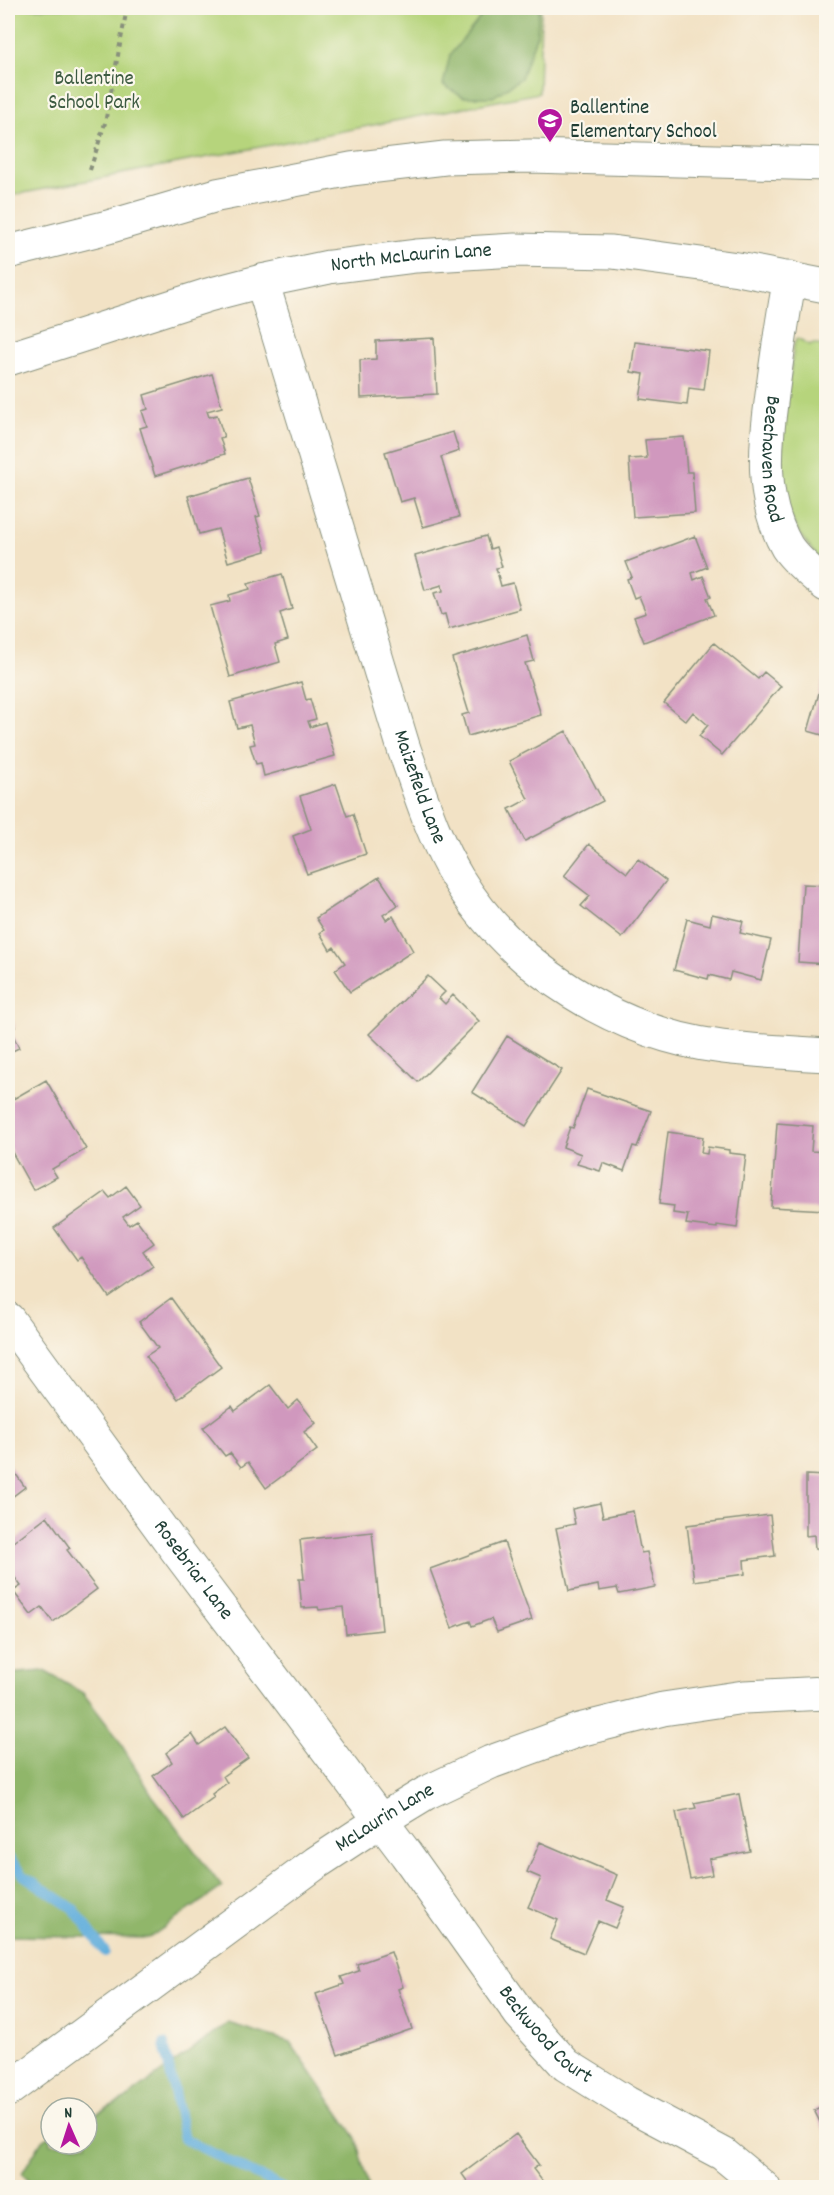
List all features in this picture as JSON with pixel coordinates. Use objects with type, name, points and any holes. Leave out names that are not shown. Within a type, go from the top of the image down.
[{"type":"street","points":[[8,252],[108,227],[217,195],[351,170],[445,158],[530,156],[826,164]]},
{"type":"street","name":"North McLaurin Lane","points":[[8,359],[262,281],[350,264],[416,256],[515,250],[612,252],[789,278],[826,286]]},
{"type":"street","name":"Beechaven Road","points":[[789,278],[766,445],[766,476],[772,511],[788,548],[826,585]]},
{"type":"street","name":"Maizefield Lane","points":[[262,281],[404,749],[430,824],[458,879],[498,932],[549,978],[600,1009],[658,1033],[720,1047],[826,1055]]},
{"type":"street","name":"Rosebriar Lane","points":[[8,1319],[178,1552],[380,1821]]},
{"type":"street","name":"McLaurin Lane","points":[[8,2090],[316,1863],[426,1793],[491,1762],[579,1730],[663,1709],[744,1697],[826,1693]]},
{"type":"street","name":"Beckwood Court","points":[[380,1821],[520,2013],[566,2065],[627,2103],[723,2154],[764,2187]]},
{"type":"path","points":[[90,170],[105,123],[127,8]]},
{"type":"green space","name":"Ballentine School Park","points":[[8,8],[541,8],[539,93],[8,196]]},
{"type":"green space","points":[[488,8],[539,8],[537,34],[521,78],[493,97],[463,97],[443,85],[450,55]]},
{"type":"green space","points":[[797,338],[810,345],[813,343],[826,347],[826,566],[799,533],[788,509],[784,489],[783,427],[794,344]]},
{"type":"green space","points":[[44,1671],[83,1693],[116,1736],[152,1795],[222,1887],[149,1938],[8,1936],[8,1674]]},
{"type":"green space","points":[[228,2023],[290,2042],[356,2138],[368,2187],[38,2188],[22,2173],[39,2145],[39,2156],[99,2156],[99,2112],[125,2099]]},
{"type":"building","points":[[434,338],[437,394],[361,398],[360,360],[376,359],[376,341]]},
{"type":"building","points":[[635,342],[709,351],[704,390],[689,388],[687,405],[640,399],[644,374],[631,372]]},
{"type":"building","points":[[212,374],[222,407],[207,411],[209,417],[217,415],[224,437],[220,438],[225,454],[155,476],[140,428],[147,426],[142,411],[148,409],[144,395]]},
{"type":"building","points":[[453,432],[459,451],[441,457],[459,517],[423,527],[414,498],[400,502],[385,452]]},
{"type":"building","points":[[684,437],[687,472],[692,472],[695,513],[633,517],[629,459],[647,458],[645,440]]},
{"type":"building","points":[[248,478],[260,516],[256,517],[266,551],[228,562],[218,529],[199,534],[188,496]]},
{"type":"building","points":[[486,536],[490,549],[496,547],[502,567],[496,568],[501,586],[513,583],[520,609],[449,629],[445,614],[441,615],[434,593],[443,591],[442,585],[425,590],[415,556]]},
{"type":"building","points":[[695,536],[707,567],[692,573],[694,580],[703,576],[711,597],[707,598],[714,615],[644,642],[634,617],[646,613],[639,596],[634,598],[627,579],[632,577],[626,562]]},
{"type":"building","points":[[282,574],[292,609],[280,613],[288,640],[275,644],[280,662],[230,677],[210,606],[230,601],[229,595],[250,589],[248,584]]},
{"type":"building","points":[[527,635],[534,661],[525,663],[541,715],[468,736],[462,715],[469,713],[452,658]]},
{"type":"building","points":[[714,643],[758,679],[764,672],[781,686],[722,755],[699,736],[708,725],[693,712],[686,721],[664,703]]},
{"type":"building","points":[[826,669],[826,736],[808,731]]},
{"type":"building","points":[[301,682],[306,700],[310,699],[316,719],[308,721],[310,727],[325,722],[335,756],[264,776],[261,763],[256,764],[250,745],[255,744],[250,725],[237,728],[230,702]]},
{"type":"building","points":[[566,731],[603,801],[525,841],[509,809],[528,799],[509,761]]},
{"type":"building","points":[[336,784],[347,816],[353,814],[366,854],[307,874],[293,836],[311,829],[300,796]]},
{"type":"building","points":[[589,844],[627,873],[638,859],[666,881],[622,938],[581,906],[590,896],[564,876]]},
{"type":"building","points":[[379,877],[398,905],[383,915],[386,920],[393,916],[413,951],[350,992],[335,970],[345,963],[334,947],[330,950],[320,933],[324,930],[316,918]]},
{"type":"building","points":[[803,884],[826,885],[826,964],[798,962]]},
{"type":"building","points":[[712,914],[743,921],[740,933],[771,940],[761,980],[731,972],[729,980],[709,975],[708,979],[674,970],[687,919],[710,925]]},
{"type":"building","points":[[428,976],[445,992],[439,998],[445,1004],[453,995],[479,1021],[418,1082],[369,1034]]},
{"type":"building","points":[[8,1010],[15,1027],[10,1029],[19,1048],[8,1053]]},
{"type":"building","points":[[507,1036],[562,1070],[526,1126],[472,1092]]},
{"type":"building","points":[[46,1080],[86,1149],[52,1169],[57,1177],[33,1190],[8,1145],[8,1102]]},
{"type":"building","points":[[587,1089],[651,1111],[637,1147],[633,1146],[624,1171],[603,1163],[600,1171],[577,1164],[581,1154],[563,1147],[570,1127],[573,1128]]},
{"type":"building","points":[[777,1123],[813,1126],[811,1151],[826,1152],[826,1210],[771,1207]]},
{"type":"building","points":[[668,1132],[703,1137],[701,1153],[707,1154],[708,1147],[746,1155],[737,1228],[686,1224],[688,1215],[673,1213],[674,1206],[659,1204]]},
{"type":"building","points":[[126,1186],[140,1205],[123,1217],[129,1225],[137,1220],[154,1243],[143,1251],[153,1266],[109,1297],[81,1257],[77,1260],[54,1228],[105,1192],[110,1198]]},
{"type":"building","points":[[171,1298],[221,1367],[178,1399],[146,1356],[158,1348],[139,1322]]},
{"type":"building","points":[[270,1385],[288,1409],[298,1400],[316,1423],[304,1432],[317,1450],[266,1488],[248,1462],[241,1467],[230,1453],[225,1456],[203,1428],[232,1406],[235,1411]]},
{"type":"building","points":[[8,1463],[25,1487],[8,1500]]},
{"type":"building","points":[[806,1475],[826,1476],[826,1549],[815,1549],[814,1535],[806,1536]]},
{"type":"building","points":[[600,1503],[603,1517],[633,1511],[641,1553],[647,1552],[655,1587],[619,1594],[617,1588],[599,1591],[598,1585],[569,1591],[556,1528],[575,1524],[572,1509]]},
{"type":"building","points":[[770,1515],[775,1556],[744,1560],[745,1574],[694,1581],[687,1525]]},
{"type":"building","points":[[47,1516],[70,1548],[67,1550],[97,1589],[53,1622],[42,1607],[31,1615],[13,1591],[21,1586],[8,1568],[8,1546]]},
{"type":"building","points":[[372,1532],[382,1630],[346,1634],[343,1607],[319,1610],[318,1607],[302,1608],[299,1579],[304,1579],[300,1540]]},
{"type":"building","points":[[504,1542],[532,1620],[497,1632],[491,1619],[472,1626],[470,1621],[452,1628],[430,1569]]},
{"type":"building","points":[[225,1727],[248,1758],[223,1776],[227,1783],[212,1794],[214,1797],[184,1819],[153,1776],[172,1762],[166,1753],[192,1734],[199,1745]]},
{"type":"building","points":[[739,1794],[750,1851],[709,1859],[712,1875],[690,1879],[676,1812],[696,1808],[694,1803]]},
{"type":"building","points":[[540,1842],[617,1875],[607,1900],[624,1907],[615,1928],[598,1921],[584,1953],[550,1939],[558,1920],[528,1907],[541,1878],[527,1872]]},
{"type":"building","points":[[391,1952],[403,1987],[398,1989],[412,2029],[338,2055],[316,1994],[344,1984],[341,1977],[359,1971],[357,1964]]},
{"type":"building","points":[[826,2104],[826,2134],[814,2110]]},
{"type":"building","points":[[516,2134],[539,2165],[533,2169],[544,2183],[537,2188],[472,2188],[462,2174]]},
{"type":"waterway","points":[[8,1857],[23,1875],[74,1909],[105,1952]]},
{"type":"waterway","points":[[164,2044],[184,2139],[283,2188]]},
{"type":"place","name":"Ballentine Elementary School","points":[[550,144]]}]
